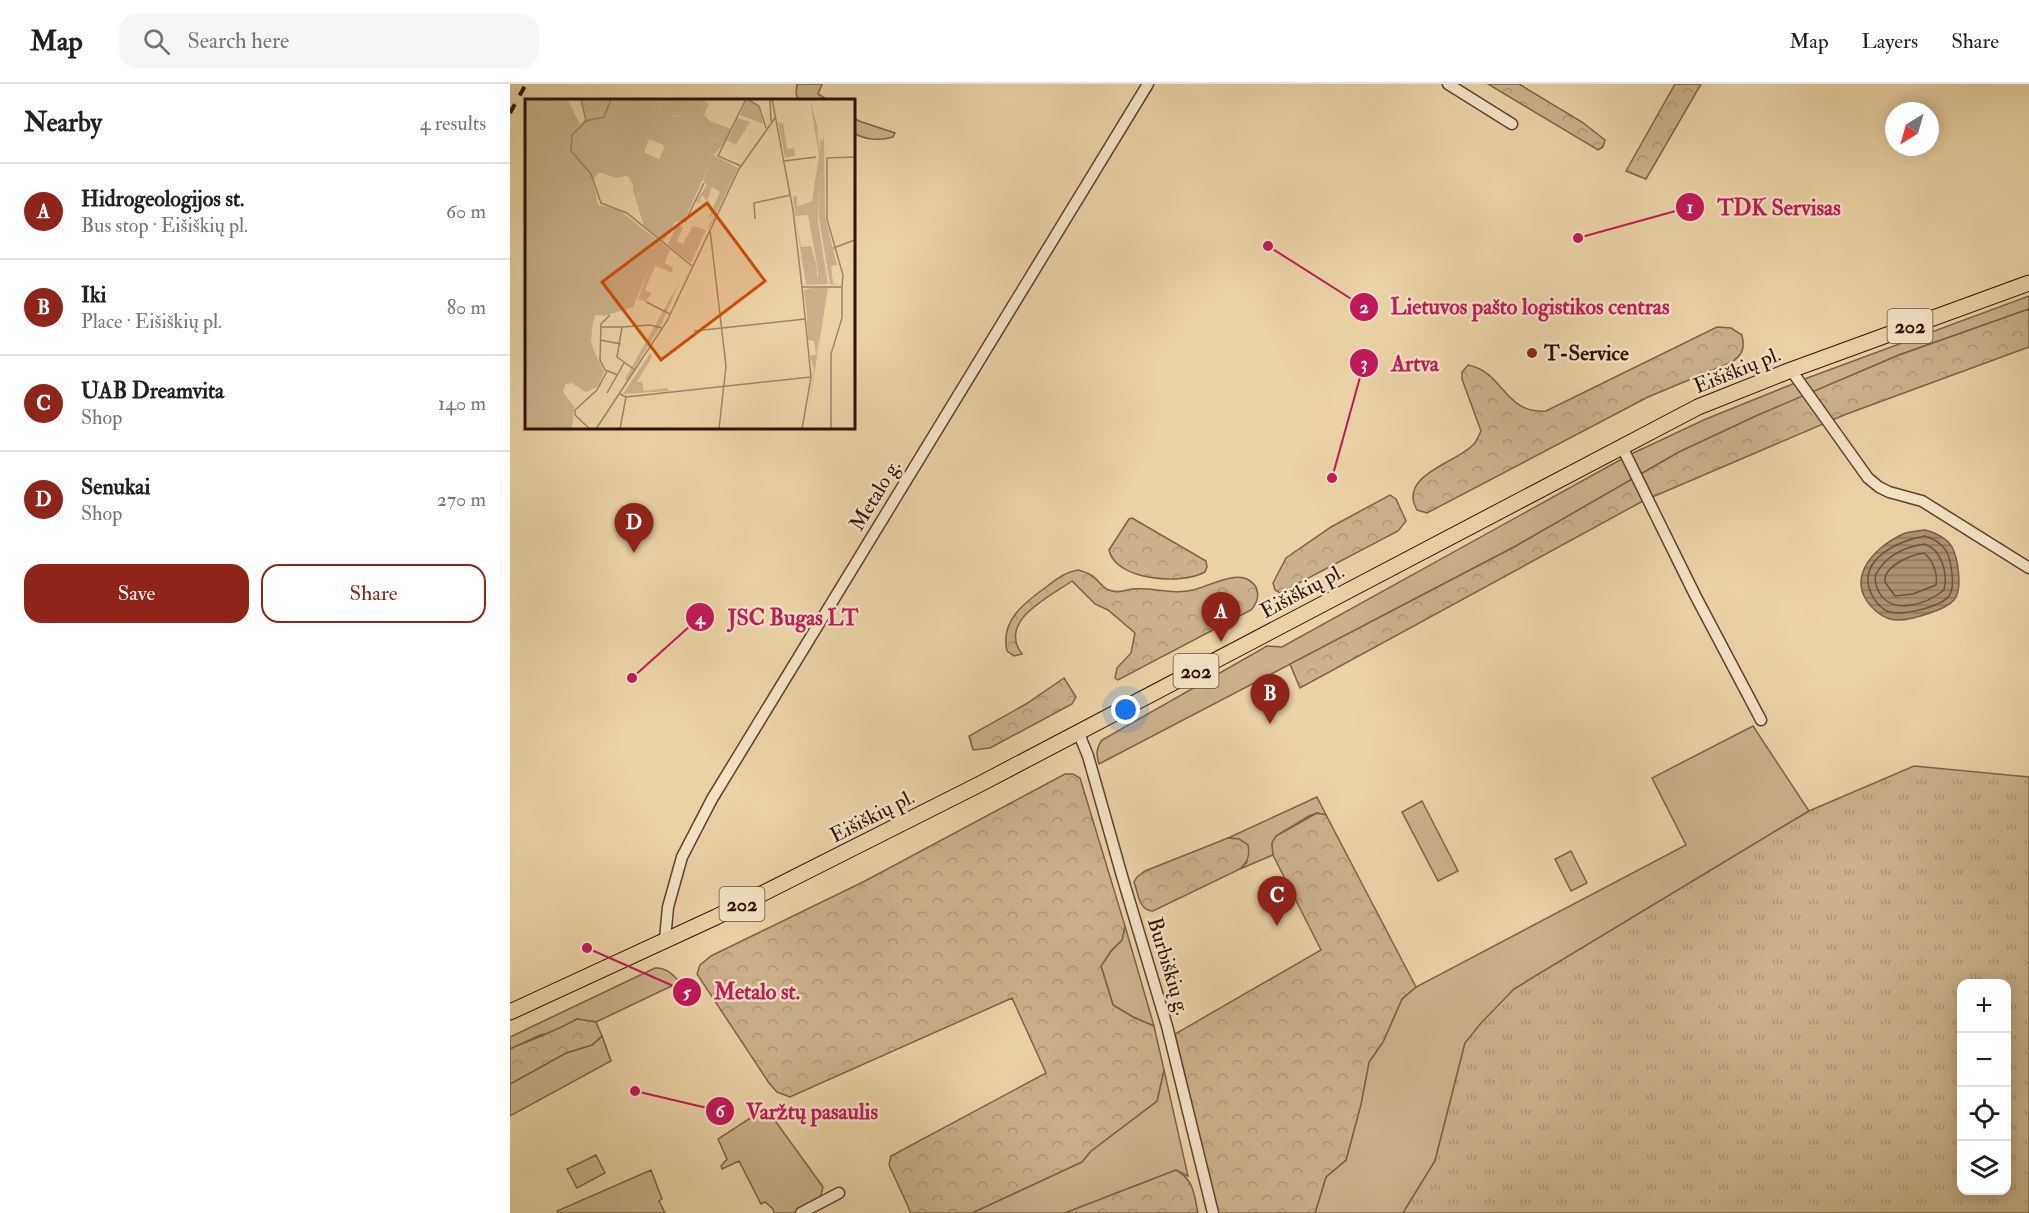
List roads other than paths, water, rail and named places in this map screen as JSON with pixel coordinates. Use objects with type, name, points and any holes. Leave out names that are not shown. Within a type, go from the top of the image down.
[{"type":"main road","name":"Eišiškių pl.","points":[[510,1012],[716,917],[1079,734],[1698,407],[1791,370],[2029,283]]},
{"type":"street","name":"Metalo g.","points":[[665,939],[668,907],[682,857],[712,799],[1148,84]]},
{"type":"street","points":[[1448,84],[1512,124]]},
{"type":"street","points":[[1791,370],[1868,478],[1879,487],[1922,501],[2029,568]]},
{"type":"street","points":[[1622,447],[1695,595],[1761,720]]},
{"type":"street","name":"Burbiškių g.","points":[[1079,734],[1088,756],[1167,1026],[1213,1213]]},
{"type":"street","points":[[801,1213],[839,1193]]},
{"type":"water","points":[[1925,530],[1940,536],[1952,547],[1959,574],[1957,595],[1950,604],[1936,611],[1904,620],[1884,617],[1867,601],[1862,589],[1861,578],[1865,567],[1871,557],[1891,540],[1905,533]]},
{"type":"railway","points":[[510,113],[526,84]]},
{"type":"place","name":"TDK Servisas","points":[[1578,238]]},
{"type":"place","name":"Lietuvos pašto logistikos centras","points":[[1268,246]]},
{"type":"place","name":"T-Service","points":[[1532,353]]},
{"type":"place","name":"Artva","points":[[1332,478]]},
{"type":"place","name":"Senukai","points":[[634,553]]},
{"type":"place","name":"Hidrogeologijos st.","points":[[1221,642]]},
{"type":"place","name":"JSC Bugas LT","points":[[632,678]]},
{"type":"place","name":"Iki","points":[[1270,724]]},
{"type":"place","name":"UAB Dreamvita","points":[[1277,926]]},
{"type":"place","name":"Metalo st.","points":[[587,948]]},
{"type":"place","name":"Varžtų pasaulis","points":[[635,1091]]}]
